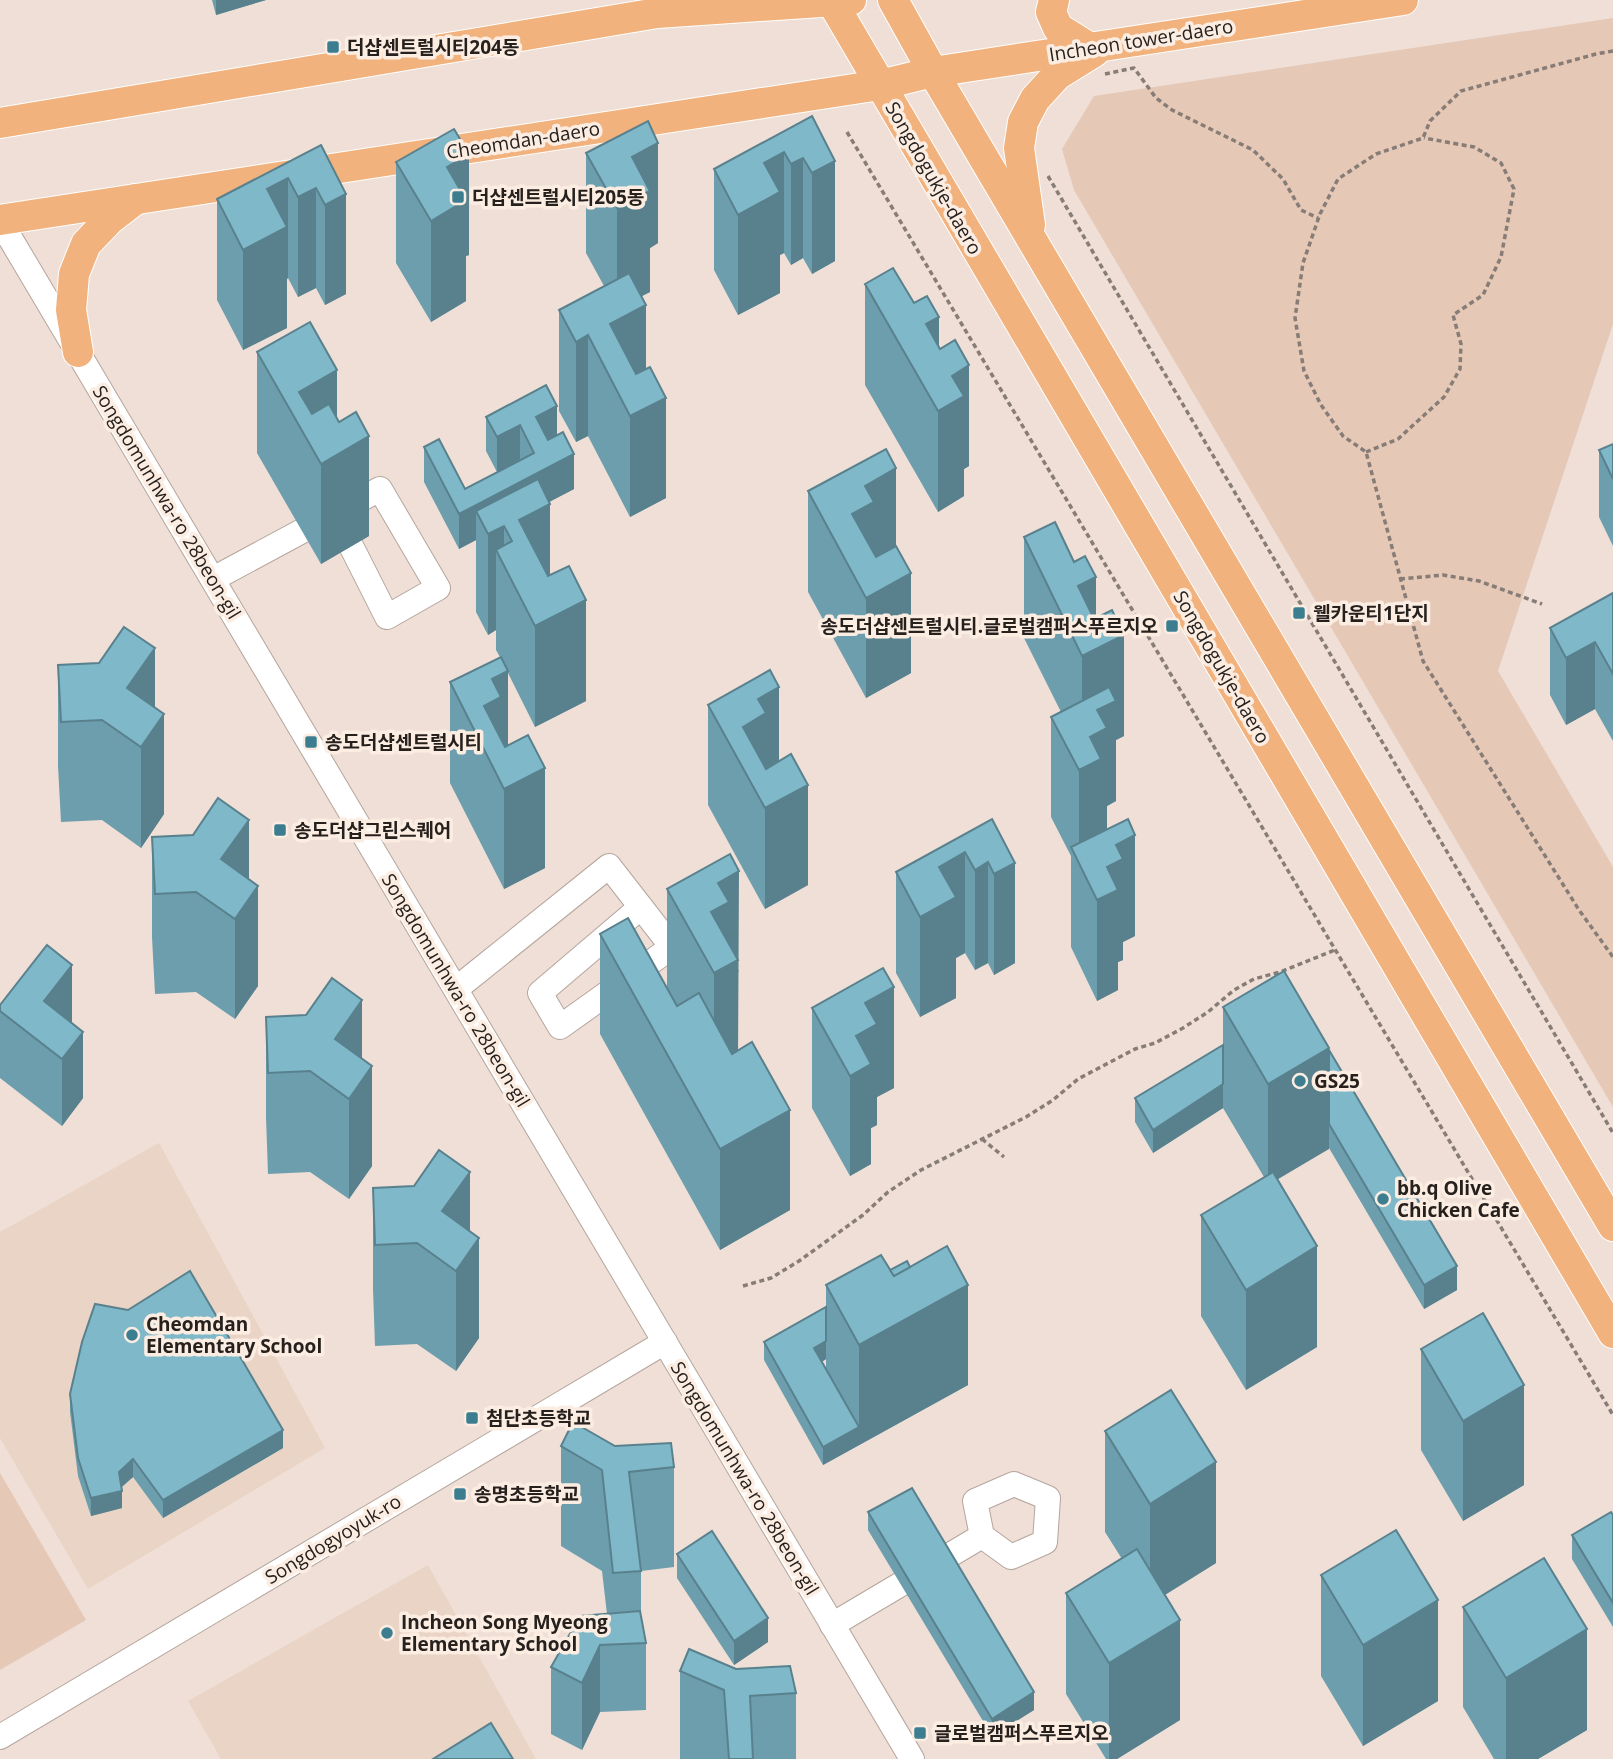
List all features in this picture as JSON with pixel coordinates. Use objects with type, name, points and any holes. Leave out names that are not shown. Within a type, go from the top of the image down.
[{"type":"main road","points":[[657,13],[687,0]]},
{"type":"main road","points":[[893,0],[1613,1226]]},
{"type":"main road","points":[[1032,239],[1019,148],[1023,122],[1035,99],[1058,75],[1098,56],[1058,28],[1051,12],[1054,0]]},
{"type":"main road","name":"Incheon tower-daero","points":[[880,85],[933,72],[1098,56],[1403,0]]},
{"type":"main road","points":[[0,123],[657,13],[838,1]]},
{"type":"main road","name":"Songdogukje-daero","points":[[838,1],[880,85],[1613,1333]]},
{"type":"main road","name":"Cheomdan-daero","points":[[0,221],[880,85]]},
{"type":"main road","points":[[78,352],[71,310],[74,274],[86,244],[110,219],[136,199]]},
{"type":"street","name":"Songdomunhwa-ro 28beon-gil","points":[[0,221],[912,1759]]},
{"type":"street","points":[[213,579],[380,489],[438,589],[387,617],[339,522]]},
{"type":"street","points":[[456,989],[609,866],[641,906],[672,947],[559,1027],[540,993],[641,906]]},
{"type":"street","name":"Songdogyoyuk-ro","points":[[0,1737],[665,1342]]},
{"type":"street","points":[[832,1625],[982,1536]]},
{"type":"path","points":[[1423,138],[1430,121],[1461,91],[1613,51]]},
{"type":"path","points":[[1098,56],[1134,68],[1156,98],[1172,110],[1253,150],[1283,179],[1301,210],[1318,218]]},
{"type":"path","points":[[847,132],[1613,1415]]},
{"type":"path","points":[[1366,452],[1398,439],[1444,397],[1460,369],[1461,344],[1453,315],[1483,295],[1501,257],[1514,189],[1501,163],[1474,147],[1423,138],[1377,154],[1338,179],[1318,218],[1303,263],[1295,318],[1304,372],[1321,405],[1343,436],[1366,452],[1423,661],[1579,910],[1613,957]]},
{"type":"path","points":[[1045,171],[1613,1133]]},
{"type":"path","points":[[1400,579],[1443,575],[1479,581],[1542,604]]},
{"type":"path","points":[[743,1286],[771,1278],[863,1215],[888,1192],[921,1170],[1026,1117],[1053,1100],[1078,1079],[1183,1028],[1208,1012],[1234,990],[1254,979],[1280,972],[1335,950]]},
{"type":"path","points":[[982,1139],[1004,1157]]},
{"type":"shaded area","points":[[1613,18],[1613,324],[1498,671],[1613,867],[1613,1107],[1074,190],[1062,149],[1094,96]]},
{"type":"shaded area","name":"Cheomdan Elementary School","points":[[159,1143],[325,1448],[88,1589],[0,1438],[0,1232]]},
{"type":"shaded area","points":[[0,1473],[86,1620],[0,1670]]},
{"type":"shaded area","name":"Incheon Song Myeong Elementary School","points":[[428,1565],[536,1759],[221,1759],[188,1701]]},
{"type":"building","points":[[812,116],[835,161],[812,173],[803,158],[791,164],[784,152],[764,163],[780,192],[738,215],[714,169]]},
{"type":"building","points":[[648,121],[658,143],[632,157],[650,191],[617,208],[586,153]]},
{"type":"building","points":[[454,129],[469,154],[447,167],[466,200],[431,221],[396,162]]},
{"type":"building","points":[[321,145],[346,194],[325,205],[316,188],[298,197],[288,178],[267,189],[287,227],[243,250],[217,199]]},
{"type":"building","points":[[893,268],[914,303],[927,296],[939,317],[926,324],[940,349],[955,340],[969,365],[952,376],[964,396],[938,411],[865,284]]},
{"type":"building","points":[[629,273],[646,305],[610,324],[636,374],[650,367],[666,398],[630,416],[588,335],[576,342],[559,310]]},
{"type":"building","points":[[310,322],[337,370],[299,392],[312,414],[329,404],[339,422],[356,412],[369,436],[321,464],[257,352]]},
{"type":"building","points":[[546,385],[557,406],[536,417],[548,440],[563,432],[574,454],[459,514],[424,447],[439,439],[465,489],[534,453],[520,425],[497,437],[486,417]]},
{"type":"building","points":[[1613,444],[1613,479],[1599,450]]},
{"type":"building","points":[[886,449],[896,468],[865,486],[874,502],[852,514],[876,557],[896,546],[911,573],[866,598],[808,491]]},
{"type":"building","points":[[538,479],[550,504],[519,520],[548,576],[569,566],[586,600],[535,626],[496,550],[512,541],[504,526],[488,534],[476,511]]},
{"type":"building","points":[[1055,522],[1074,562],[1085,556],[1096,577],[1078,586],[1094,619],[1112,610],[1124,635],[1082,656],[1024,537]]},
{"type":"building","points":[[1613,593],[1613,674],[1595,642],[1566,658],[1550,628]]},
{"type":"building","points":[[124,627],[155,648],[127,688],[164,714],[141,747],[102,720],[61,722],[58,665],[99,663]]},
{"type":"building","points":[[501,657],[508,671],[492,679],[501,697],[484,706],[505,747],[528,735],[545,768],[504,789],[450,682]]},
{"type":"building","points":[[770,670],[779,687],[758,699],[766,713],[743,727],[766,769],[791,754],[808,785],[765,808],[708,705]]},
{"type":"building","points":[[1109,687],[1116,701],[1097,710],[1107,728],[1090,737],[1101,759],[1079,770],[1051,717]]},
{"type":"building","points":[[218,798],[249,820],[221,859],[258,886],[235,919],[196,892],[155,894],[152,837],[193,835]]},
{"type":"building","points":[[992,819],[1015,863],[994,874],[988,862],[975,870],[965,852],[939,867],[956,897],[920,917],[896,872]]},
{"type":"building","points":[[1128,819],[1135,835],[1116,845],[1123,859],[1107,867],[1118,890],[1097,900],[1071,847]]},
{"type":"building","points":[[730,854],[739,871],[718,883],[729,902],[711,912],[738,960],[714,973],[667,889]]},
{"type":"building","points":[[628,918],[677,1006],[699,993],[732,1054],[752,1042],[790,1110],[720,1149],[600,934]]},
{"type":"building","points":[[47,945],[72,965],[44,1001],[83,1032],[62,1059],[0,1011],[0,1005]]},
{"type":"building","points":[[883,968],[894,987],[865,1003],[877,1024],[856,1036],[871,1064],[850,1076],[812,1008]]},
{"type":"building","points":[[1284,971],[1329,1048],[1268,1084],[1223,1007]]},
{"type":"building","points":[[332,978],[362,1000],[335,1039],[372,1066],[349,1099],[310,1071],[268,1073],[266,1017],[306,1015]]},
{"type":"building","points":[[1223,1045],[1223,1084],[1153,1130],[1135,1098]]},
{"type":"building","points":[[1329,1050],[1457,1266],[1424,1285],[1329,1124]]},
{"type":"building","points":[[439,1150],[470,1172],[442,1211],[479,1238],[456,1271],[417,1243],[375,1245],[373,1188],[414,1186]]},
{"type":"building","points":[[1273,1172],[1317,1246],[1246,1290],[1201,1215]]},
{"type":"building","points":[[947,1246],[968,1285],[859,1345],[826,1285],[881,1255],[894,1276]]},
{"type":"building","points":[[907,1261],[910,1267],[894,1276],[890,1270]]},
{"type":"building","points":[[190,1271],[283,1430],[163,1500],[133,1459],[119,1472],[122,1491],[91,1498],[78,1458],[70,1394],[82,1342],[95,1304],[128,1310]]},
{"type":"building","points":[[826,1307],[826,1341],[814,1348],[859,1427],[823,1447],[764,1342]]},
{"type":"building","points":[[1483,1313],[1524,1385],[1463,1421],[1421,1349]]},
{"type":"building","points":[[1171,1390],[1216,1462],[1150,1504],[1105,1431]]},
{"type":"building","points":[[573,1422],[615,1446],[671,1443],[674,1467],[629,1472],[641,1571],[613,1573],[602,1470],[561,1446]]},
{"type":"building","points":[[912,1488],[1034,1692],[992,1719],[868,1512]]},
{"type":"building","points":[[1611,1512],[1613,1515],[1613,1603],[1572,1535]]},
{"type":"building","points":[[1396,1530],[1438,1600],[1363,1645],[1321,1575]]},
{"type":"building","points":[[712,1531],[768,1618],[734,1641],[677,1554]]},
{"type":"building","points":[[1137,1549],[1180,1620],[1109,1663],[1066,1593]]},
{"type":"building","points":[[1544,1558],[1587,1629],[1506,1678],[1463,1607]]},
{"type":"building","points":[[640,1611],[646,1643],[600,1645],[582,1683],[551,1667],[580,1616]]},
{"type":"building","points":[[689,1649],[736,1669],[790,1666],[796,1693],[750,1696],[753,1759],[729,1759],[724,1690],[680,1671]]},
{"type":"building","points":[[491,1723],[513,1759],[433,1759]]},
{"type":"place","name":"더샵센트럴시티204동","points":[[333,47]]},
{"type":"place","name":"더샵센트럴시티205동","points":[[458,197]]},
{"type":"place","name":"웰카운티1단지","points":[[1299,613]]},
{"type":"place","name":"송도더샵센트럴시티.글로벌캠퍼스푸르지오","points":[[1172,626]]},
{"type":"place","name":"송도더샵센트럴시티","points":[[311,742]]},
{"type":"place","name":"송도더샵그린스퀘어","points":[[280,830]]},
{"type":"place","name":"GS25","points":[[1300,1081]]},
{"type":"place","name":"bb.q Olive Chicken Cafe","points":[[1383,1199]]},
{"type":"place","name":"Cheomdan Elementary School","points":[[132,1335]]},
{"type":"place","name":"첨단초등학교","points":[[472,1418]]},
{"type":"place","name":"송명초등학교","points":[[460,1494]]},
{"type":"place","name":"Incheon Song Myeong Elementary School","points":[[387,1633]]},
{"type":"place","name":"글로벌캠퍼스푸르지오","points":[[920,1733]]}]
